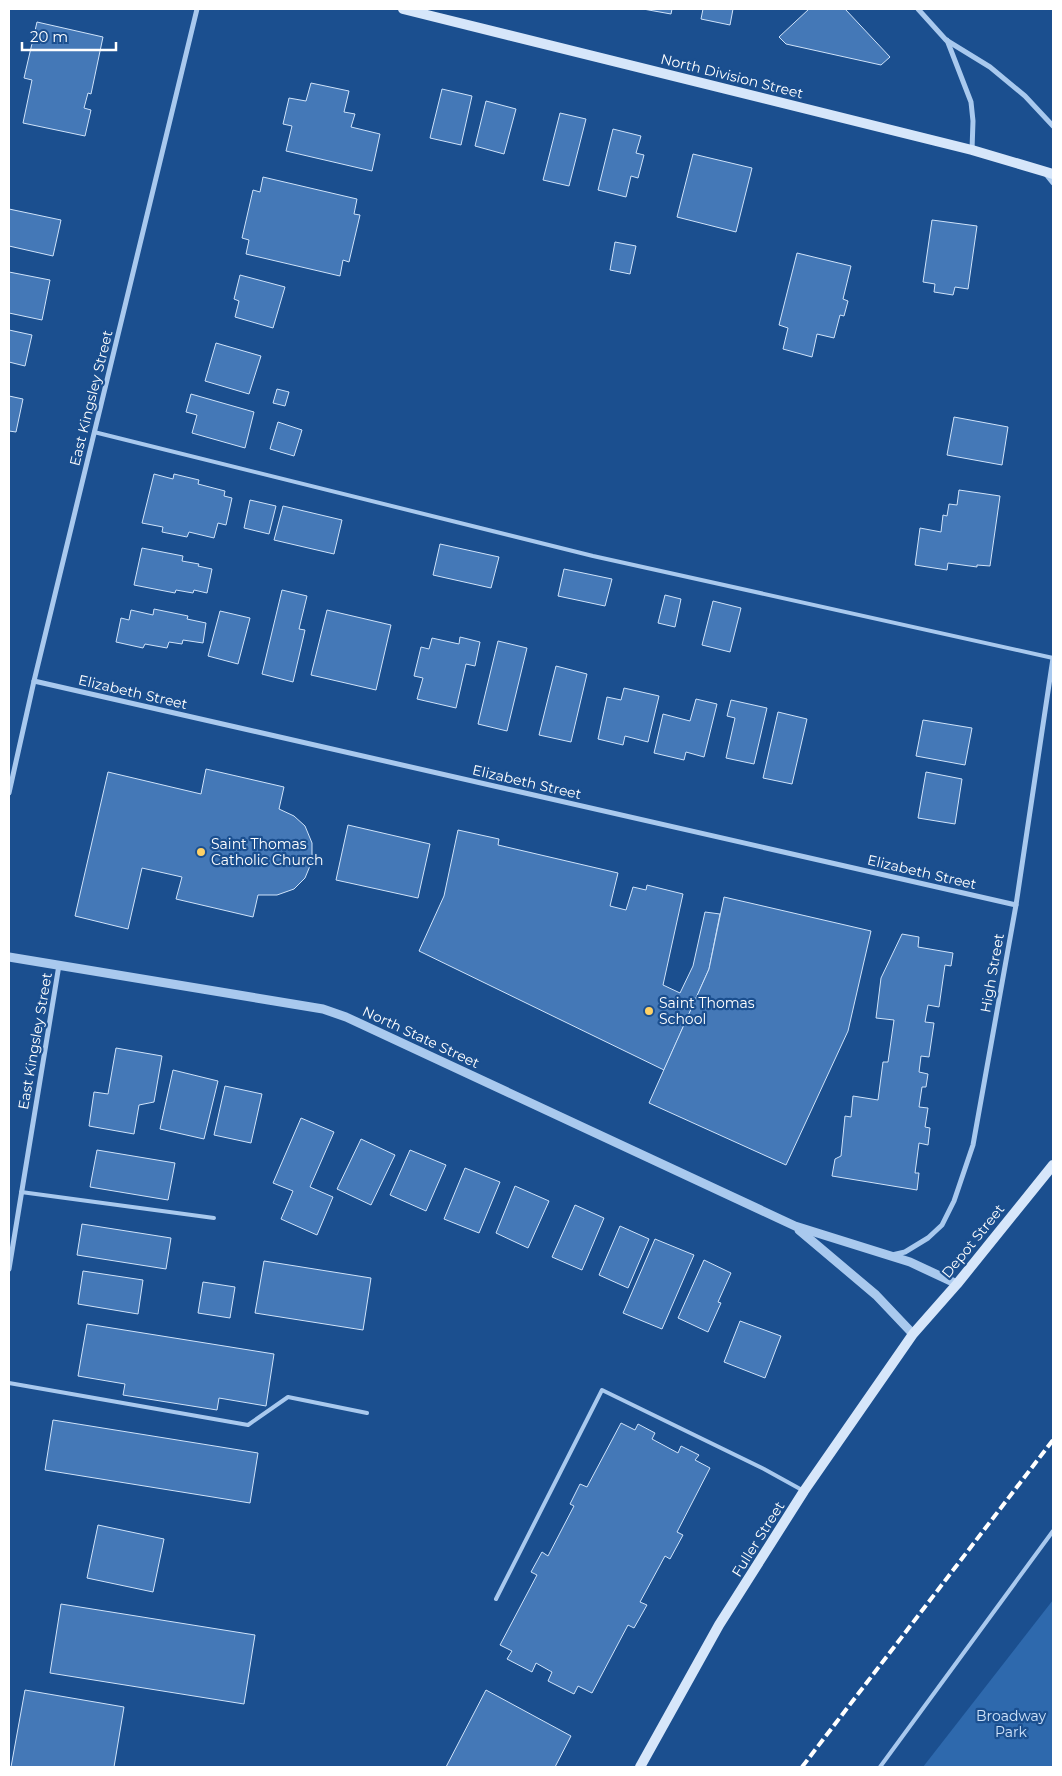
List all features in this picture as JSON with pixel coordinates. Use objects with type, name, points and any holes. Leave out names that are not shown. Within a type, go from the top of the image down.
[{"type":"main road","name":"North Division Street","points":[[403,9],[972,150],[1053,174]]},
{"type":"main road","name":"Depot Street","points":[[913,1334],[1053,1165]]},
{"type":"main road","name":"Fuller Street","points":[[640,1767],[720,1625],[804,1491],[913,1334]]},
{"type":"street","name":"East Kingsley Street","points":[[9,793],[34,681],[197,9]]},
{"type":"street","points":[[918,9],[946,40],[990,67],[1025,96],[1053,126]]},
{"type":"street","points":[[946,40],[971,102],[973,121],[972,150]]},
{"type":"street","points":[[1041,169],[1053,184]]},
{"type":"street","name":"High Street","points":[[888,1256],[905,1252],[928,1238],[942,1226],[954,1201],[973,1145],[1016,905],[1053,658]]},
{"type":"street","name":"Elizabeth Street","points":[[34,681],[1016,905]]},
{"type":"street","name":"North State Street","points":[[9,957],[323,1009],[346,1017],[795,1226]]},
{"type":"street","name":"East Kingsley Street","points":[[9,1269],[59,965]]},
{"type":"street","points":[[795,1226],[910,1262],[956,1284]]},
{"type":"street","points":[[795,1226],[876,1295],[913,1334]]},
{"type":"lane","points":[[94,432],[593,556],[1053,658]]},
{"type":"lane","points":[[21,1192],[214,1218]]},
{"type":"lane","points":[[9,1383],[248,1425],[288,1398],[367,1413]]},
{"type":"lane","points":[[496,1598],[602,1390],[756,1465],[804,1491]]},
{"type":"lane","points":[[880,1767],[1053,1531]]},
{"type":"green space","name":"Broadway Park","points":[[1053,1600],[1053,1767],[923,1767]]},
{"type":"building","points":[[643,9],[672,9],[671,14]]},
{"type":"building","points":[[703,9],[733,9],[730,25],[701,19]]},
{"type":"building","points":[[809,9],[845,9],[890,57],[881,65],[786,44],[779,37]]},
{"type":"building","points":[[37,22],[103,37],[91,94],[88,93],[84,108],[91,110],[85,136],[23,123],[32,80],[24,78]]},
{"type":"building","points":[[311,83],[349,91],[344,112],[355,114],[351,127],[380,134],[372,171],[286,151],[292,126],[283,124],[289,98],[306,101]]},
{"type":"building","points":[[442,89],[472,96],[461,145],[430,138]]},
{"type":"building","points":[[486,101],[516,109],[504,154],[475,146]]},
{"type":"building","points":[[560,113],[586,119],[569,186],[543,180]]},
{"type":"building","points":[[613,129],[641,136],[636,153],[644,155],[638,178],[631,176],[626,197],[598,190]]},
{"type":"building","points":[[693,154],[752,168],[736,232],[677,217]]},
{"type":"building","points":[[263,177],[357,199],[354,214],[360,215],[349,262],[343,260],[340,276],[246,254],[249,240],[242,238],[253,190],[260,192]]},
{"type":"building","points":[[9,209],[61,220],[53,256],[9,246]]},
{"type":"building","points":[[932,220],[977,226],[968,289],[955,287],[953,295],[934,292],[935,284],[923,282]]},
{"type":"building","points":[[615,242],[636,246],[630,274],[610,270]]},
{"type":"building","points":[[797,253],[851,266],[843,299],[848,301],[844,316],[840,315],[834,338],[817,334],[812,357],[783,349],[788,328],[779,325]]},
{"type":"building","points":[[9,272],[50,280],[42,320],[9,313]]},
{"type":"building","points":[[240,275],[285,287],[273,328],[235,317],[239,301],[234,299]]},
{"type":"building","points":[[9,330],[32,335],[25,366],[9,362]]},
{"type":"building","points":[[216,343],[261,356],[249,394],[205,381]]},
{"type":"building","points":[[277,389],[289,392],[285,406],[273,403]]},
{"type":"building","points":[[191,394],[254,412],[245,448],[192,433],[197,415],[186,412]]},
{"type":"building","points":[[9,396],[23,399],[16,432],[9,431]]},
{"type":"building","points":[[954,417],[1008,427],[1002,465],[947,455]]},
{"type":"building","points":[[278,422],[302,430],[294,456],[270,449]]},
{"type":"building","points":[[154,474],[173,479],[174,474],[199,480],[198,484],[225,491],[224,496],[232,498],[226,525],[218,523],[214,538],[189,532],[187,537],[162,532],[163,527],[142,523]]},
{"type":"building","points":[[959,490],[1000,496],[990,566],[977,565],[977,567],[948,563],[947,570],[915,565],[920,528],[941,532],[943,515],[947,516],[949,504],[957,505]]},
{"type":"building","points":[[250,500],[276,506],[269,534],[244,528]]},
{"type":"building","points":[[283,506],[342,520],[334,554],[274,540]]},
{"type":"building","points":[[440,544],[499,557],[491,588],[433,575]]},
{"type":"building","points":[[142,548],[183,556],[182,561],[212,569],[207,593],[194,590],[193,593],[176,590],[175,593],[134,585]]},
{"type":"building","points":[[564,569],[612,579],[605,606],[558,596]]},
{"type":"building","points":[[282,590],[307,596],[299,629],[305,630],[293,682],[262,674]]},
{"type":"building","points":[[665,595],[681,599],[675,627],[658,623]]},
{"type":"building","points":[[713,601],[741,608],[730,652],[702,645]]},
{"type":"building","points":[[154,609],[188,616],[187,619],[206,623],[203,643],[183,640],[182,644],[169,642],[167,648],[145,644],[143,648],[116,642],[121,618],[129,620],[131,610],[153,615]]},
{"type":"building","points":[[327,610],[391,625],[376,690],[311,675]]},
{"type":"building","points":[[220,611],[250,618],[238,664],[208,656]]},
{"type":"building","points":[[460,637],[480,642],[475,666],[466,664],[456,708],[417,699],[423,678],[414,676],[421,647],[429,649],[432,638],[459,644]]},
{"type":"building","points":[[498,641],[527,648],[507,731],[478,724]]},
{"type":"building","points":[[556,666],[587,674],[571,742],[539,735]]},
{"type":"building","points":[[624,688],[659,696],[648,742],[625,736],[623,745],[598,739],[607,697],[621,700]]},
{"type":"building","points":[[696,699],[717,704],[704,757],[686,752],[684,760],[654,753],[663,714],[690,721]]},
{"type":"building","points":[[731,700],[767,708],[754,764],[726,758],[735,718],[727,716]]},
{"type":"building","points":[[778,712],[807,719],[792,784],[763,778]]},
{"type":"building","points":[[923,720],[972,728],[965,765],[916,756]]},
{"type":"building","name":"Saint Thomas Catholic Church","points":[[206,769],[284,787],[279,809],[294,816],[305,826],[312,843],[312,861],[305,878],[294,889],[277,895],[258,895],[253,917],[176,899],[182,877],[142,868],[128,929],[75,916],[108,772],[201,794]]},
{"type":"building","points":[[926,772],[962,779],[955,824],[918,818]]},
{"type":"building","points":[[348,825],[430,844],[418,898],[336,880]]},
{"type":"building","points":[[458,830],[499,839],[498,845],[618,873],[610,906],[626,910],[633,887],[646,890],[647,885],[683,894],[663,985],[680,993],[693,966],[705,912],[720,914],[709,969],[664,1070],[419,951],[444,896]]},
{"type":"building","points":[[724,897],[871,931],[848,1031],[786,1165],[649,1103],[709,969]]},
{"type":"building","points":[[902,934],[919,937],[918,947],[953,953],[951,966],[945,965],[939,1007],[928,1005],[925,1022],[934,1023],[929,1057],[921,1056],[919,1072],[928,1074],[926,1087],[922,1087],[919,1107],[928,1108],[925,1127],[930,1128],[928,1145],[919,1143],[915,1173],[919,1173],[917,1190],[832,1176],[835,1159],[841,1156],[845,1116],[851,1117],[853,1096],[878,1100],[883,1062],[888,1062],[894,1020],[876,1018],[881,978]]},
{"type":"building","points":[[116,1048],[162,1056],[154,1102],[139,1105],[134,1134],[89,1126],[94,1092],[108,1094]]},
{"type":"building","points":[[173,1070],[218,1081],[204,1139],[160,1129]]},
{"type":"building","points":[[225,1086],[262,1094],[251,1143],[214,1135]]},
{"type":"building","points":[[301,1118],[334,1132],[310,1187],[333,1197],[317,1235],[281,1219],[293,1191],[273,1183]]},
{"type":"building","points":[[361,1139],[395,1155],[371,1205],[337,1189]]},
{"type":"building","points":[[97,1150],[175,1163],[168,1200],[90,1187]]},
{"type":"building","points":[[410,1150],[446,1165],[426,1211],[390,1195]]},
{"type":"building","points":[[465,1168],[500,1182],[479,1233],[444,1219]]},
{"type":"building","points":[[515,1186],[549,1201],[528,1248],[496,1233]]},
{"type":"building","points":[[575,1205],[604,1218],[582,1270],[552,1257]]},
{"type":"building","points":[[82,1224],[171,1238],[166,1269],[77,1255]]},
{"type":"building","points":[[620,1226],[649,1239],[628,1288],[599,1275]]},
{"type":"building","points":[[655,1239],[694,1255],[662,1329],[623,1313]]},
{"type":"building","points":[[704,1260],[731,1273],[718,1302],[721,1303],[708,1332],[678,1318]]},
{"type":"building","points":[[264,1261],[371,1278],[363,1330],[255,1313]]},
{"type":"building","points":[[83,1271],[143,1280],[138,1314],[78,1304]]},
{"type":"building","points":[[203,1282],[235,1287],[230,1318],[198,1313]]},
{"type":"building","points":[[740,1321],[781,1336],[765,1378],[724,1362]]},
{"type":"building","points":[[87,1324],[274,1354],[266,1406],[219,1398],[217,1410],[123,1395],[125,1384],[78,1376]]},
{"type":"building","points":[[53,1420],[258,1453],[250,1503],[45,1470]]},
{"type":"building","points":[[621,1423],[635,1430],[638,1424],[655,1433],[652,1439],[678,1453],[681,1446],[699,1455],[695,1460],[710,1468],[677,1532],[683,1535],[670,1559],[665,1556],[640,1602],[647,1605],[634,1628],[628,1625],[592,1693],[578,1686],[574,1694],[548,1681],[552,1672],[536,1663],[532,1672],[507,1659],[512,1651],[500,1645],[537,1575],[531,1572],[542,1552],[548,1556],[574,1506],[570,1504],[580,1484],[587,1487]]},
{"type":"building","points":[[98,1525],[164,1539],[153,1592],[87,1578]]},
{"type":"building","points":[[61,1604],[255,1635],[244,1704],[50,1673]]},
{"type":"building","points":[[25,1690],[124,1707],[114,1767],[11,1767]]},
{"type":"building","points":[[486,1690],[571,1736],[555,1767],[446,1767]]},
{"type":"railway","points":[[802,1767],[1053,1440]]},
{"type":"place","name":"Saint Thomas Catholic Church","points":[[201,852]]},
{"type":"place","name":"Saint Thomas School","points":[[649,1011]]}]
